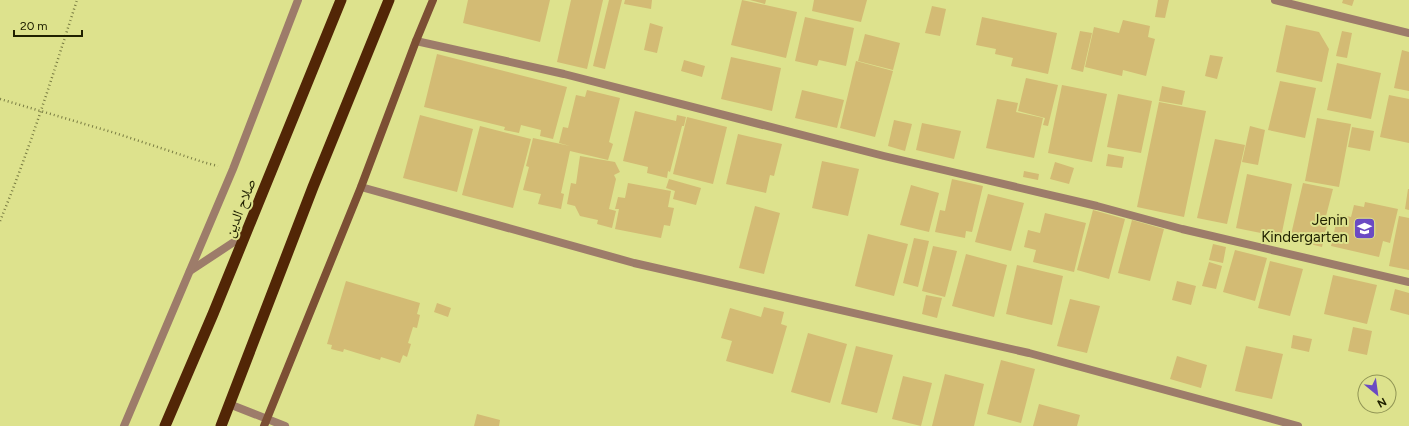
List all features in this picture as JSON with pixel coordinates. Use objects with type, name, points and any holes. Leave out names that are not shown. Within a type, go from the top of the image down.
[{"type":"highway","name":"صلاح الدين","points":[[164,426],[213,314],[341,0]]},
{"type":"highway","points":[[221,426],[389,0]]},
{"type":"main road","points":[[265,422],[361,187],[433,0]]},
{"type":"street","points":[[124,426],[233,169],[298,0]]},
{"type":"street","points":[[1275,0],[1409,33]]},
{"type":"street","points":[[416,42],[564,74],[884,156],[1097,206],[1182,229],[1409,282]]},
{"type":"street","points":[[361,187],[634,263],[1029,353],[1298,426]]},
{"type":"street","points":[[190,271],[246,234]]},
{"type":"street","points":[[229,404],[265,422],[285,426]]},
{"type":"path","points":[[0,221],[42,112],[77,0]]},
{"type":"path","points":[[0,99],[115,133],[206,163],[233,169]]},
{"type":"building","points":[[468,0],[550,0],[540,42],[463,23]]},
{"type":"building","points":[[571,0],[603,0],[587,69],[557,62]]},
{"type":"building","points":[[609,0],[622,0],[605,69],[593,66]]},
{"type":"building","points":[[625,0],[652,0],[651,9],[624,4]]},
{"type":"building","points":[[742,0],[797,12],[786,58],[731,45]]},
{"type":"building","points":[[750,0],[766,0],[765,4]]},
{"type":"building","points":[[814,0],[867,0],[861,22],[812,11]]},
{"type":"building","points":[[1158,0],[1169,0],[1165,18],[1155,17]]},
{"type":"building","points":[[1343,0],[1354,0],[1352,6],[1342,3]]},
{"type":"building","points":[[932,6],[946,9],[940,36],[925,33]]},
{"type":"building","points":[[805,17],[854,28],[846,66],[819,60],[817,66],[795,61]]},
{"type":"building","points":[[982,17],[1057,33],[1048,74],[1011,66],[1013,58],[995,54],[996,49],[976,45]]},
{"type":"building","points":[[1123,20],[1150,26],[1148,37],[1155,39],[1146,76],[1123,70],[1122,76],[1085,67],[1094,27],[1119,33]]},
{"type":"building","points":[[650,23],[663,27],[657,53],[644,50]]},
{"type":"building","points":[[1286,25],[1319,32],[1329,49],[1322,82],[1276,72]]},
{"type":"building","points":[[1080,31],[1092,33],[1083,72],[1071,69]]},
{"type":"building","points":[[1342,31],[1352,33],[1347,58],[1336,56]]},
{"type":"building","points":[[865,34],[900,43],[893,70],[858,61]]},
{"type":"building","points":[[1402,50],[1409,52],[1409,91],[1394,88]]},
{"type":"building","points":[[437,54],[567,87],[553,139],[540,136],[541,130],[521,125],[519,133],[504,130],[505,127],[424,107]]},
{"type":"building","points":[[1210,55],[1223,57],[1217,79],[1205,76]]},
{"type":"building","points":[[731,57],[781,68],[772,111],[721,99]]},
{"type":"building","points":[[684,60],[705,66],[702,77],[681,71]]},
{"type":"building","points":[[856,61],[893,71],[875,137],[840,128]]},
{"type":"building","points":[[1337,63],[1381,73],[1371,119],[1327,110]]},
{"type":"building","points":[[1026,78],[1058,85],[1048,126],[1043,125],[1045,118],[1018,111]]},
{"type":"building","points":[[1280,81],[1316,88],[1305,138],[1268,130]]},
{"type":"building","points":[[1062,85],[1107,94],[1092,162],[1048,153]]},
{"type":"building","points":[[1162,86],[1185,91],[1182,105],[1159,101]]},
{"type":"building","points":[[587,90],[620,98],[609,142],[613,144],[608,160],[570,151],[561,193],[564,194],[561,209],[538,204],[541,194],[523,190],[529,167],[526,166],[533,138],[570,146],[559,143],[563,127],[568,128],[576,95],[585,97]]},
{"type":"building","points":[[802,90],[844,100],[837,128],[795,118]]},
{"type":"building","points":[[1118,94],[1152,101],[1141,153],[1107,147]]},
{"type":"building","points":[[1389,95],[1409,99],[1409,143],[1380,137]]},
{"type":"building","points":[[997,99],[1018,103],[1016,112],[1043,118],[1034,158],[986,148]]},
{"type":"building","points":[[1159,102],[1206,111],[1184,217],[1137,207]]},
{"type":"building","points":[[635,111],[676,121],[677,115],[686,117],[667,178],[647,173],[648,167],[623,161]]},
{"type":"building","points":[[420,115],[473,129],[457,192],[403,178]]},
{"type":"building","points":[[687,117],[727,127],[713,184],[673,174]]},
{"type":"building","points":[[1317,118],[1351,124],[1339,187],[1305,181]]},
{"type":"building","points":[[894,120],[912,124],[905,151],[888,146]]},
{"type":"building","points":[[922,123],[961,131],[954,159],[916,150]]},
{"type":"building","points":[[480,126],[531,139],[513,208],[462,195]]},
{"type":"building","points":[[1250,126],[1265,130],[1258,165],[1242,162]]},
{"type":"building","points":[[1352,127],[1374,131],[1370,151],[1348,147]]},
{"type":"building","points":[[738,134],[782,144],[774,176],[770,175],[766,193],[726,184]]},
{"type":"building","points":[[1215,139],[1245,145],[1227,224],[1197,218]]},
{"type":"building","points":[[1108,154],[1124,157],[1122,168],[1106,166]]},
{"type":"building","points":[[580,156],[615,162],[620,172],[614,175],[616,179],[609,209],[616,211],[612,228],[597,224],[598,220],[580,216],[575,206],[567,204],[571,183],[576,184]]},
{"type":"building","points":[[822,161],[859,169],[848,216],[812,208]]},
{"type":"building","points":[[1055,162],[1074,168],[1069,184],[1050,179]]},
{"type":"building","points":[[1024,171],[1039,174],[1038,180],[1023,177]]},
{"type":"building","points":[[1247,174],[1292,184],[1281,237],[1236,228]]},
{"type":"building","points":[[669,179],[701,188],[696,205],[673,199],[675,191],[666,188]]},
{"type":"building","points":[[952,179],[983,186],[972,232],[966,231],[965,238],[935,232],[940,210],[945,211]]},
{"type":"building","points":[[628,183],[671,191],[668,207],[674,208],[670,226],[664,225],[661,238],[615,229],[619,209],[615,209],[618,197],[625,198]]},
{"type":"building","points":[[1303,183],[1333,189],[1325,220],[1328,221],[1322,247],[1290,239]]},
{"type":"building","points":[[911,185],[939,193],[929,232],[900,225]]},
{"type":"building","points":[[1409,189],[1409,210],[1405,209]]},
{"type":"building","points":[[988,194],[1024,203],[1011,251],[975,242]]},
{"type":"building","name":"Jenin Kindergarten","points":[[1365,202],[1398,209],[1390,243],[1383,241],[1379,257],[1331,246],[1338,214],[1351,217],[1354,205],[1364,207]]},
{"type":"building","points":[[755,206],[780,213],[764,274],[739,268]]},
{"type":"building","points":[[1093,210],[1125,219],[1109,279],[1077,270]]},
{"type":"building","points":[[1045,213],[1086,223],[1074,272],[1033,262],[1036,250],[1024,247],[1028,230],[1040,233]]},
{"type":"building","points":[[1399,216],[1409,218],[1409,270],[1389,266]]},
{"type":"building","points":[[1132,220],[1164,229],[1150,281],[1118,273]]},
{"type":"building","points":[[868,234],[908,244],[894,296],[855,286]]},
{"type":"building","points":[[914,238],[929,241],[918,287],[903,283]]},
{"type":"building","points":[[1213,244],[1226,247],[1223,263],[1209,260]]},
{"type":"building","points":[[933,246],[957,251],[945,297],[922,291]]},
{"type":"building","points":[[1235,250],[1267,258],[1255,301],[1223,292]]},
{"type":"building","points":[[966,254],[1007,265],[994,317],[952,306]]},
{"type":"building","points":[[1270,261],[1303,269],[1290,316],[1258,308]]},
{"type":"building","points":[[1209,262],[1222,266],[1216,289],[1202,286]]},
{"type":"building","points":[[1017,265],[1063,276],[1052,325],[1006,314]]},
{"type":"building","points":[[1333,275],[1377,285],[1367,324],[1324,314]]},
{"type":"building","points":[[346,281],[420,303],[417,314],[420,315],[417,328],[413,327],[408,343],[411,344],[407,357],[403,355],[400,363],[381,357],[380,360],[344,349],[343,352],[331,349],[332,345],[327,344]]},
{"type":"building","points":[[1177,281],[1196,286],[1191,305],[1172,300]]},
{"type":"building","points":[[1395,289],[1409,293],[1409,315],[1390,310]]},
{"type":"building","points":[[926,295],[942,298],[937,318],[922,314]]},
{"type":"building","points":[[1070,299],[1100,306],[1087,353],[1057,346]]},
{"type":"building","points":[[437,303],[451,308],[448,317],[434,312]]},
{"type":"building","points":[[764,307],[784,312],[781,324],[787,326],[773,374],[726,361],[732,341],[721,338],[730,308],[761,317]]},
{"type":"building","points":[[1353,327],[1372,331],[1367,355],[1348,351]]},
{"type":"building","points":[[808,333],[847,344],[830,403],[791,392]]},
{"type":"building","points":[[1293,335],[1312,339],[1309,352],[1291,348]]},
{"type":"building","points":[[856,346],[893,355],[877,413],[841,404]]},
{"type":"building","points":[[1246,346],[1283,354],[1272,399],[1235,391]]},
{"type":"building","points":[[1177,356],[1207,365],[1201,388],[1170,379]]},
{"type":"building","points":[[1001,360],[1035,369],[1021,423],[987,414]]},
{"type":"building","points":[[945,374],[984,384],[974,426],[932,426]]},
{"type":"building","points":[[903,376],[932,383],[921,426],[892,419]]},
{"type":"building","points":[[1039,404],[1080,415],[1077,426],[1033,426]]},
{"type":"building","points":[[477,414],[500,420],[499,426],[474,426]]},
{"type":"place","name":"Jenin Kindergarten","points":[[1364,229]]}]
